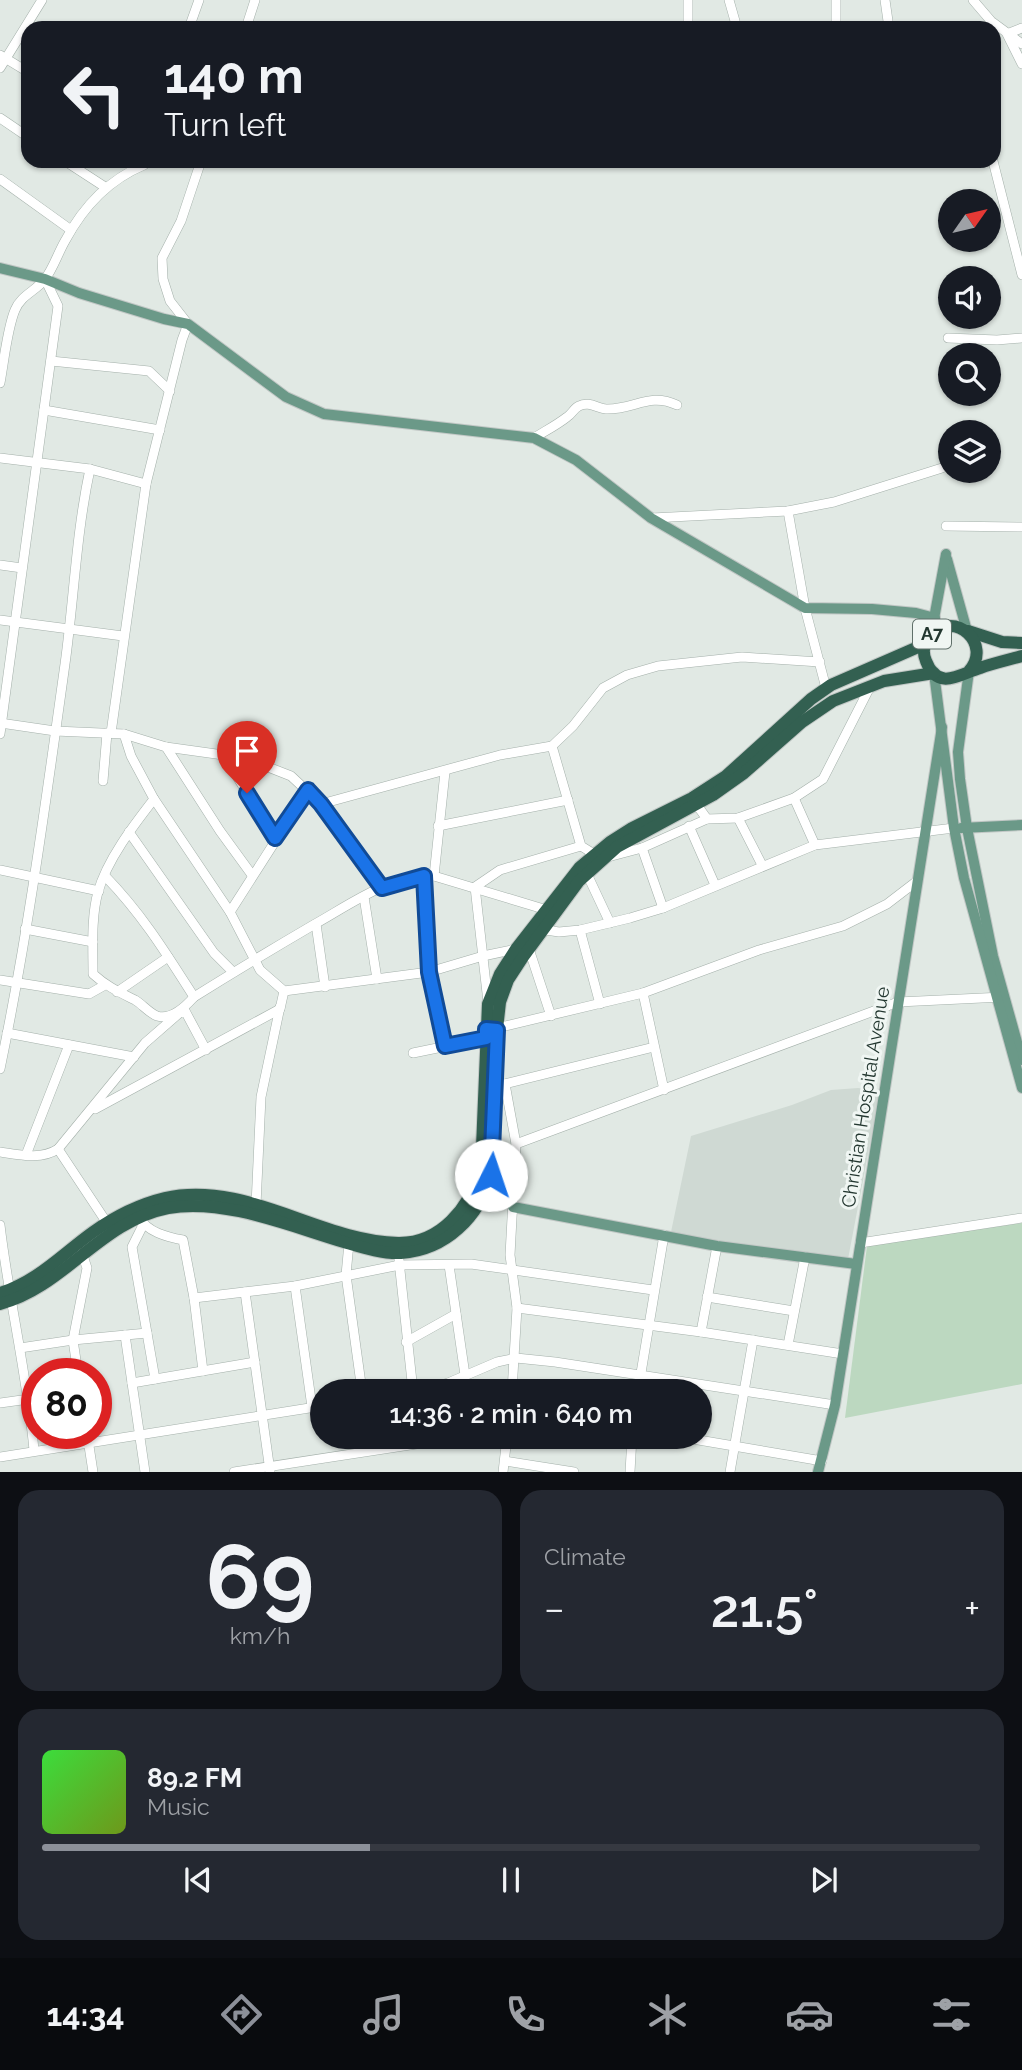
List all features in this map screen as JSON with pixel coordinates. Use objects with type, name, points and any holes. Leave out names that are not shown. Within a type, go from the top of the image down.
[{"type":"highway","name":"A7","points":[[694,802],[826,688],[928,639],[937,630],[950,626],[1002,642],[1022,643]]},
{"type":"highway","name":"A7","points":[[967,631],[972,636],[977,653],[974,666],[969,671]]},
{"type":"highway","name":"A7","points":[[928,639],[924,658],[934,673],[944,678],[953,679],[969,671],[1022,656]]},
{"type":"highway","name":"A7","points":[[538,929],[547,909],[580,867],[744,773],[802,722],[832,701],[871,685],[934,673]]},
{"type":"highway","name":"A7","points":[[5,1297],[38,1288],[115,1229],[141,1221],[165,1209],[182,1206],[210,1206],[237,1211],[372,1250],[399,1254],[415,1251],[446,1238],[466,1222],[477,1208],[491,1175],[500,1085],[490,1032],[488,1004],[500,974],[600,855]]},
{"type":"highway","name":"A7","points":[[399,1254],[453,1221],[475,1189],[481,1171],[490,1032],[508,980],[523,949]]},
{"type":"highway","name":"A7","points":[[5,1297],[42,1273],[107,1223],[144,1205],[188,1195],[220,1196],[256,1205],[372,1240],[399,1254]]},
{"type":"main road","points":[[0,268],[45,279],[79,293],[188,324],[286,397],[324,414],[534,438],[576,460],[651,519],[805,608],[872,609],[916,613],[935,618]]},
{"type":"main road","points":[[928,639],[935,618],[946,554],[967,631]]},
{"type":"main road","points":[[969,671],[958,752],[967,828],[1000,998],[1022,1088]]},
{"type":"main road","points":[[934,673],[954,828],[964,878],[1000,998],[1022,1060]]},
{"type":"main road","name":"Christian Hospital Avenue","points":[[820,1466],[835,1405],[942,727]]},
{"type":"main road","points":[[954,828],[1022,825]]},
{"type":"main road","points":[[513,1207],[717,1245],[856,1264]]},
{"type":"street","points":[[27,21],[41,0]]},
{"type":"street","points":[[192,21],[199,0]]},
{"type":"street","points":[[248,21],[255,0]]},
{"type":"street","points":[[688,0],[688,21]]},
{"type":"street","points":[[729,0],[735,21]]},
{"type":"street","points":[[835,0],[836,21]]},
{"type":"street","points":[[885,0],[888,21]]},
{"type":"street","points":[[973,0],[991,21]]},
{"type":"street","points":[[1007,34],[1022,28]]},
{"type":"street","points":[[1001,29],[1022,44]]},
{"type":"street","points":[[0,68],[3,57],[21,30]]},
{"type":"street","points":[[1007,34],[1022,64]]},
{"type":"street","points":[[3,57],[21,68]]},
{"type":"street","points":[[0,118],[21,132]]},
{"type":"street","points":[[76,168],[105,187]]},
{"type":"street","points":[[0,383],[3,355],[15,310],[21,299],[45,279],[71,230],[89,204],[105,187],[134,168]]},
{"type":"street","points":[[103,781],[146,484],[188,324],[170,301],[163,279],[162,258],[181,221],[199,168]]},
{"type":"street","points":[[995,168],[1021,270]]},
{"type":"street","points":[[0,179],[71,230]]},
{"type":"street","points":[[0,734],[58,306],[45,279]]},
{"type":"street","points":[[948,338],[1022,338]]},
{"type":"street","points":[[51,361],[149,371],[170,391]]},
{"type":"street","points":[[534,438],[570,415],[577,407],[587,404],[605,409],[632,406],[648,400],[664,400],[677,405]]},
{"type":"street","points":[[44,410],[160,430]]},
{"type":"street","points":[[0,457],[90,469],[146,484]]},
{"type":"street","points":[[0,1069],[36,878],[70,628],[83,505],[90,469]]},
{"type":"street","points":[[651,519],[788,511],[834,502],[938,469]]},
{"type":"street","points":[[788,511],[805,608],[826,688]]},
{"type":"street","points":[[946,526],[1022,527]]},
{"type":"street","points":[[0,565],[22,568]]},
{"type":"street","points":[[0,620],[123,636]]},
{"type":"street","points":[[321,804],[500,755],[552,746],[573,726],[603,688],[626,675],[658,666],[742,657],[820,662]]},
{"type":"street","points":[[475,887],[500,870],[581,846],[600,855],[642,848],[707,819],[738,818],[794,798],[823,779],[871,685]]},
{"type":"street","points":[[0,723],[55,731],[124,734],[166,747],[245,758],[291,776],[321,804],[382,888]]},
{"type":"street","points":[[124,734],[131,756],[154,799],[230,912],[260,970],[284,991],[429,972],[483,956],[523,949],[551,1016]]},
{"type":"street","points":[[552,746],[581,846]]},
{"type":"street","points":[[166,747],[252,875]]},
{"type":"street","points":[[236,757],[233,771],[275,838]]},
{"type":"street","points":[[445,772],[429,876],[429,972],[445,1046]]},
{"type":"street","points":[[230,912],[308,790]]},
{"type":"street","points":[[794,798],[815,845]]},
{"type":"street","points":[[154,799],[128,832],[99,891],[93,942],[93,974],[105,985],[158,1016],[184,1009]]},
{"type":"street","points":[[438,826],[568,800]]},
{"type":"street","points":[[694,802],[707,819]]},
{"type":"street","points":[[738,818],[762,865]]},
{"type":"street","points":[[689,826],[715,885]]},
{"type":"street","points":[[538,929],[580,930],[663,908],[815,845],[954,828]]},
{"type":"street","points":[[128,832],[214,953],[233,972]]},
{"type":"street","points":[[642,848],[663,908]]},
{"type":"street","points":[[0,870],[99,891]]},
{"type":"street","points":[[587,873],[610,923]]},
{"type":"street","points":[[105,876],[132,903],[194,997]]},
{"type":"street","points":[[0,1152],[48,1156],[58,1149],[91,1111],[145,1043],[194,997],[256,958],[382,888],[429,876],[547,909]]},
{"type":"street","points":[[413,1054],[643,993],[759,950],[843,926],[887,904],[917,881]]},
{"type":"street","points":[[475,887],[488,1004]]},
{"type":"street","points":[[364,897],[377,979]]},
{"type":"street","points":[[316,924],[325,987]]},
{"type":"street","points":[[25,929],[93,942]]},
{"type":"street","points":[[580,930],[600,1004]]},
{"type":"street","points":[[117,992],[168,957]]},
{"type":"street","points":[[0,980],[89,994],[105,985]]},
{"type":"street","points":[[91,1111],[280,1009],[284,991]]},
{"type":"street","points":[[256,1205],[261,1097],[284,991]]},
{"type":"street","points":[[643,993],[664,1090]]},
{"type":"street","points":[[516,1144],[898,1002],[1000,998]]},
{"type":"street","points":[[184,1009],[206,1050]]},
{"type":"street","points":[[7,1034],[134,1057]]},
{"type":"street","points":[[26,1155],[69,1045]]},
{"type":"street","points":[[513,1379],[517,1308],[510,1255],[516,1144],[500,1085],[654,1047]]},
{"type":"street","points":[[58,1149],[107,1223]]},
{"type":"street","points":[[860,1242],[1022,1218]]},
{"type":"street","points":[[155,1379],[132,1247],[141,1221],[157,1233],[183,1240],[194,1298],[203,1371]]},
{"type":"street","points":[[0,1225],[5,1297],[22,1358]]},
{"type":"street","points":[[640,1377],[664,1235]]},
{"type":"street","points":[[349,1243],[346,1275],[360,1379]]},
{"type":"street","points":[[701,1332],[717,1245]]},
{"type":"street","points":[[76,1358],[73,1340],[87,1268],[82,1253]]},
{"type":"street","points":[[399,1254],[406,1342],[414,1379]]},
{"type":"street","points":[[194,1298],[295,1286],[346,1275],[399,1254],[449,1265],[471,1264],[513,1269],[653,1290]]},
{"type":"street","points":[[788,1345],[805,1257]]},
{"type":"street","points":[[449,1265],[465,1375]]},
{"type":"street","points":[[295,1286],[312,1379]]},
{"type":"street","points":[[245,1292],[270,1469]]},
{"type":"street","points":[[707,1297],[794,1311]]},
{"type":"street","points":[[517,1308],[843,1354]]},
{"type":"street","points":[[406,1342],[456,1314]]},
{"type":"street","points":[[20,1348],[146,1333]]},
{"type":"street","points":[[125,1335],[145,1472]]},
{"type":"street","points":[[730,1472],[753,1340]]},
{"type":"street","points":[[456,1379],[497,1362],[516,1358],[835,1405]]},
{"type":"street","points":[[132,1383],[255,1362]]},
{"type":"street","points":[[0,1403],[21,1400]]},
{"type":"street","points":[[112,1436],[310,1408]]},
{"type":"street","points":[[712,1442],[820,1466]]},
{"type":"street","points":[[0,1457],[38,1449]]},
{"type":"street","points":[[89,1449],[93,1472]]},
{"type":"street","points":[[234,1472],[270,1469],[390,1449]]},
{"type":"street","points":[[503,1472],[506,1449]]},
{"type":"street","points":[[630,1472],[631,1449]]},
{"type":"street","points":[[505,1461],[574,1472]]},
{"type":"shaded area","points":[[858,1088],[880,1091],[848,1259],[730,1244],[671,1232],[691,1136],[831,1090]]},
{"type":"green space","points":[[1022,1223],[1022,1384],[845,1418],[867,1246]]},
{"type":"route","points":[[247,793],[275,838],[308,790],[382,888],[424,876],[429,972],[445,1046],[486,1038],[486,1029],[497,1030],[491,1175]]}]
